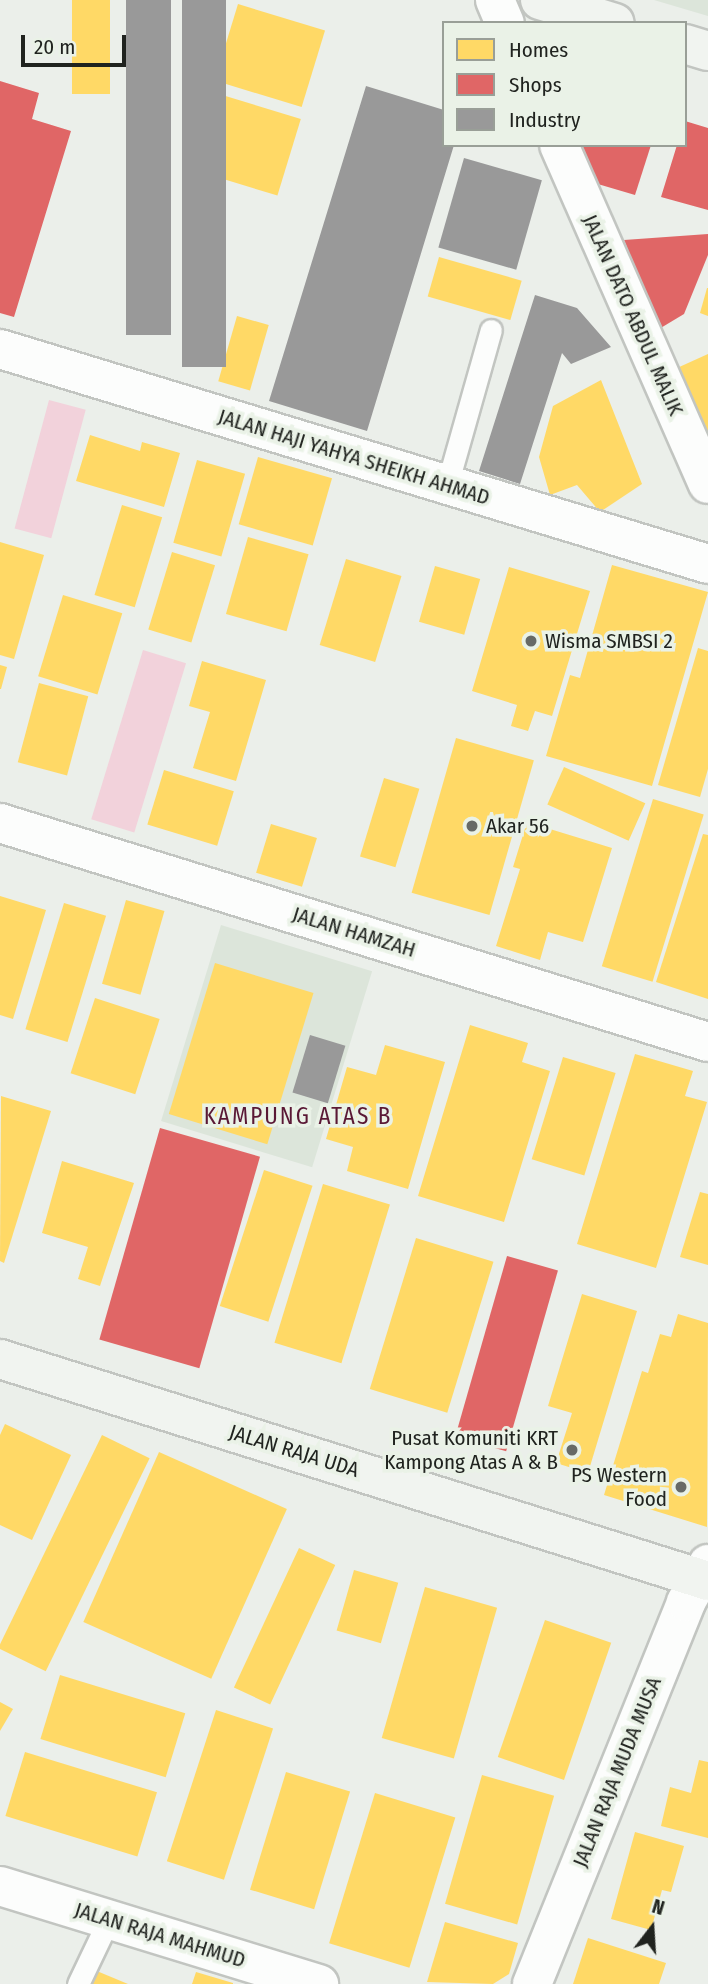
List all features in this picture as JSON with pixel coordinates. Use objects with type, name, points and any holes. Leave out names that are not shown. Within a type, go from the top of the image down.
[{"type":"street","points":[[495,0],[504,21]]},
{"type":"street","points":[[540,0],[608,21]]},
{"type":"street","points":[[687,45],[708,51]]},
{"type":"street","name":"JALAN DATO ABDUL MALIK","points":[[560,147],[708,484]]},
{"type":"street","name":"JALAN HAJI YAHYA SHEIKH AHMAD","points":[[0,349],[708,564]]},
{"type":"street","name":"JALAN HAMZAH","points":[[0,822],[708,1042]]},
{"type":"street","name":"JALAN RAJA UDA","points":[[0,1359],[705,1574]]},
{"type":"street","name":"JALAN RAJA MUDA MUSA","points":[[532,1984],[705,1574]]},
{"type":"street","name":"JALAN RAJA MAHMUD","points":[[0,1886],[319,1984]]},
{"type":"lane","points":[[447,485],[491,330]]},
{"type":"lane","points":[[78,1984],[109,1919]]},
{"type":"shaded area","points":[[654,0],[708,0],[708,16]]},
{"type":"shaded area","points":[[49,400],[86,410],[51,538],[15,528]]},
{"type":"shaded area","points":[[143,650],[186,663],[134,832],[91,819]]},
{"type":"shaded area","points":[[221,925],[372,971],[312,1167],[161,1121]]},
{"type":"building: Homes","points":[[72,0],[110,0],[110,94],[72,94]]},
{"type":"building: Homes","points":[[238,4],[325,31],[302,107],[215,81]]},
{"type":"building: Homes","points":[[209,91],[301,119],[277,196],[186,168]]},
{"type":"building: Homes","points":[[439,257],[522,281],[510,320],[428,296]]},
{"type":"building: Homes","points":[[708,288],[708,316],[700,313]]},
{"type":"building: Homes","points":[[237,316],[269,325],[250,390],[218,381]]},
{"type":"building: Homes","points":[[708,354],[708,431],[706,432],[677,368]]},
{"type":"building: Homes","points":[[601,380],[642,484],[600,512],[577,485],[550,495],[539,457],[553,406]]},
{"type":"building: Homes","points":[[90,435],[140,451],[142,442],[180,453],[164,507],[76,481]]},
{"type":"building: Homes","points":[[258,457],[332,478],[313,546],[239,524]]},
{"type":"building: Homes","points":[[197,460],[245,474],[221,556],[173,543]]},
{"type":"building: Homes","points":[[122,505],[162,517],[135,607],[95,595]]},
{"type":"building: Homes","points":[[248,537],[309,554],[287,631],[226,614]]},
{"type":"building: Homes","points":[[0,542],[44,555],[14,659],[0,655]]},
{"type":"building: Homes","points":[[172,552],[215,565],[191,643],[148,629]]},
{"type":"building: Homes","points":[[346,559],[401,576],[375,662],[320,645]]},
{"type":"building: Homes","points":[[612,565],[708,592],[652,786],[546,756],[570,675],[580,678]]},
{"type":"building: Homes","points":[[435,566],[480,579],[464,635],[419,622]]},
{"type":"building: Homes","name":"Wisma SMBSI 2","points":[[509,567],[590,591],[552,716],[535,711],[528,731],[511,726],[517,705],[472,691]]},
{"type":"building: Homes","points":[[63,595],[122,613],[97,694],[38,676]]},
{"type":"building: Homes","points":[[698,648],[708,651],[708,769],[700,797],[658,785]]},
{"type":"building: Homes","points":[[202,661],[266,680],[236,781],[193,768],[210,712],[189,706]]},
{"type":"building: Homes","points":[[0,665],[7,667],[1,689],[0,689]]},
{"type":"building: Homes","points":[[39,683],[88,696],[67,775],[18,762]]},
{"type":"building: Homes","name":"Akar 56","points":[[456,738],[534,760],[489,915],[412,893]]},
{"type":"building: Homes","points":[[564,767],[645,803],[629,841],[547,804]]},
{"type":"building: Homes","points":[[164,770],[234,791],[217,846],[147,825]]},
{"type":"building: Homes","points":[[384,778],[419,789],[395,867],[360,856]]},
{"type":"building: Homes","points":[[653,799],[704,814],[653,982],[602,966]]},
{"type":"building: Homes","points":[[527,822],[612,848],[583,942],[548,932],[540,960],[496,946],[520,869],[513,867]]},
{"type":"building: Homes","points":[[271,824],[317,838],[302,887],[256,873]]},
{"type":"building: Homes","points":[[703,834],[708,835],[708,999],[656,982]]},
{"type":"building: Homes","points":[[0,896],[46,910],[13,1019],[0,1015]]},
{"type":"building: Homes","points":[[126,900],[164,911],[140,995],[102,984]]},
{"type":"building: Homes","points":[[64,903],[106,916],[67,1042],[25,1029]]},
{"type":"building: Homes","points":[[215,963],[313,993],[267,1144],[169,1114]]},
{"type":"building: Homes","points":[[95,998],[160,1019],[135,1094],[71,1073]]},
{"type":"building: Homes","points":[[470,1025],[528,1043],[522,1062],[550,1071],[504,1222],[418,1196]]},
{"type":"building: Homes","points":[[385,1045],[445,1062],[408,1189],[347,1171],[353,1147],[326,1139],[347,1067],[376,1075]]},
{"type":"building: Homes","points":[[635,1054],[693,1071],[685,1096],[707,1102],[656,1268],[577,1244]]},
{"type":"building: Homes","points":[[563,1057],[616,1073],[584,1175],[532,1159]]},
{"type":"building: Homes","points":[[1,1096],[51,1111],[4,1263],[0,1261]]},
{"type":"building: Homes","points":[[62,1161],[134,1183],[100,1286],[78,1279],[88,1247],[42,1233]]},
{"type":"building: Homes","points":[[264,1170],[313,1186],[268,1322],[220,1306]]},
{"type":"building: Homes","points":[[323,1184],[390,1204],[341,1363],[274,1343]]},
{"type":"building: Homes","points":[[700,1192],[708,1194],[708,1265],[680,1257]]},
{"type":"building: Homes","points":[[416,1238],[493,1262],[447,1413],[370,1389]]},
{"type":"building: Homes","points":[[582,1294],[637,1311],[588,1473],[556,1463],[572,1413],[548,1406]]},
{"type":"building: Homes","points":[[678,1314],[708,1323],[707,1527],[604,1495],[642,1371],[648,1373],[660,1334],[671,1337]]},
{"type":"building: Homes","points":[[5,1424],[71,1455],[32,1540],[0,1525],[0,1435]]},
{"type":"building: Homes","points":[[102,1435],[150,1458],[46,1671],[0,1649],[0,1644]]},
{"type":"building: Homes","points":[[159,1452],[287,1509],[211,1679],[83,1622]]},
{"type":"building: Homes","points":[[299,1548],[335,1565],[270,1704],[234,1688]]},
{"type":"building: Homes","points":[[354,1570],[398,1583],[381,1643],[337,1631]]},
{"type":"building: Homes","points":[[425,1587],[497,1608],[454,1759],[382,1738]]},
{"type":"building: Homes","points":[[545,1620],[611,1643],[564,1780],[498,1757]]},
{"type":"building: Homes","points":[[60,1675],[185,1713],[166,1777],[40,1739]]},
{"type":"building: Homes","points":[[0,1702],[13,1709],[0,1731]]},
{"type":"building: Homes","points":[[216,1710],[273,1729],[224,1880],[167,1861]]},
{"type":"building: Homes","points":[[25,1752],[157,1792],[137,1856],[5,1816]]},
{"type":"building: Homes","points":[[699,1760],[708,1762],[708,1838],[661,1826],[670,1787],[691,1793]]},
{"type":"building: Homes","points":[[286,1772],[350,1792],[314,1909],[250,1890]]},
{"type":"building: Homes","points":[[482,1775],[554,1796],[517,1924],[445,1904]]},
{"type":"building: Homes","points":[[375,1793],[455,1818],[409,1968],[329,1943]]},
{"type":"building: Homes","points":[[635,1832],[684,1846],[671,1892],[662,1890],[651,1930],[611,1919]]},
{"type":"building: Homes","points":[[445,1922],[518,1943],[509,1974],[493,1984],[427,1982]]},
{"type":"building: Homes","points":[[588,1938],[666,1963],[659,1984],[573,1984]]},
{"type":"building: Homes","points":[[92,1969],[128,1984],[86,1984]]},
{"type":"building: Homes","points":[[196,1972],[233,1983],[233,1984],[192,1984]]},
{"type":"building: Shops","points":[[0,81],[39,93],[32,119],[71,131],[14,317],[0,313]]},
{"type":"building: Shops","points":[[687,122],[708,128],[708,210],[661,197],[676,147],[687,147]]},
{"type":"building: Shops","points":[[570,147],[650,147],[635,195],[591,182]]},
{"type":"building: Shops","points":[[708,234],[708,255],[684,314],[659,329],[624,240]]},
{"type":"building: Shops","points":[[160,1128],[260,1157],[199,1368],[99,1339]]},
{"type":"building: Shops","points":[[507,1256],[558,1271],[506,1451],[455,1437]]},
{"type":"building: Industry","points":[[126,0],[171,0],[171,335],[126,335]]},
{"type":"building: Industry","points":[[182,0],[226,0],[226,367],[182,367]]},
{"type":"building: Industry","points":[[366,86],[442,109],[442,147],[453,147],[367,431],[269,401]]},
{"type":"building: Industry","points":[[464,158],[542,180],[516,270],[438,247]]},
{"type":"building: Industry","points":[[535,295],[577,308],[611,347],[571,364],[562,353],[520,484],[479,471]]},
{"type":"building: Industry","points":[[310,1035],[345,1046],[328,1103],[292,1092]]},
{"type":"place","name":"Wisma SMBSI 2","points":[[531,641]]},
{"type":"place","name":"Akar 56","points":[[472,826]]},
{"type":"place","name":"Pusat Komuniti KRT Kampong Atas A & B","points":[[572,1450]]},
{"type":"place","name":"PS Western Food","points":[[681,1487]]},
{"type":"district","name":"KAMPUNG ATAS B","points":[[298,1116]]}]
